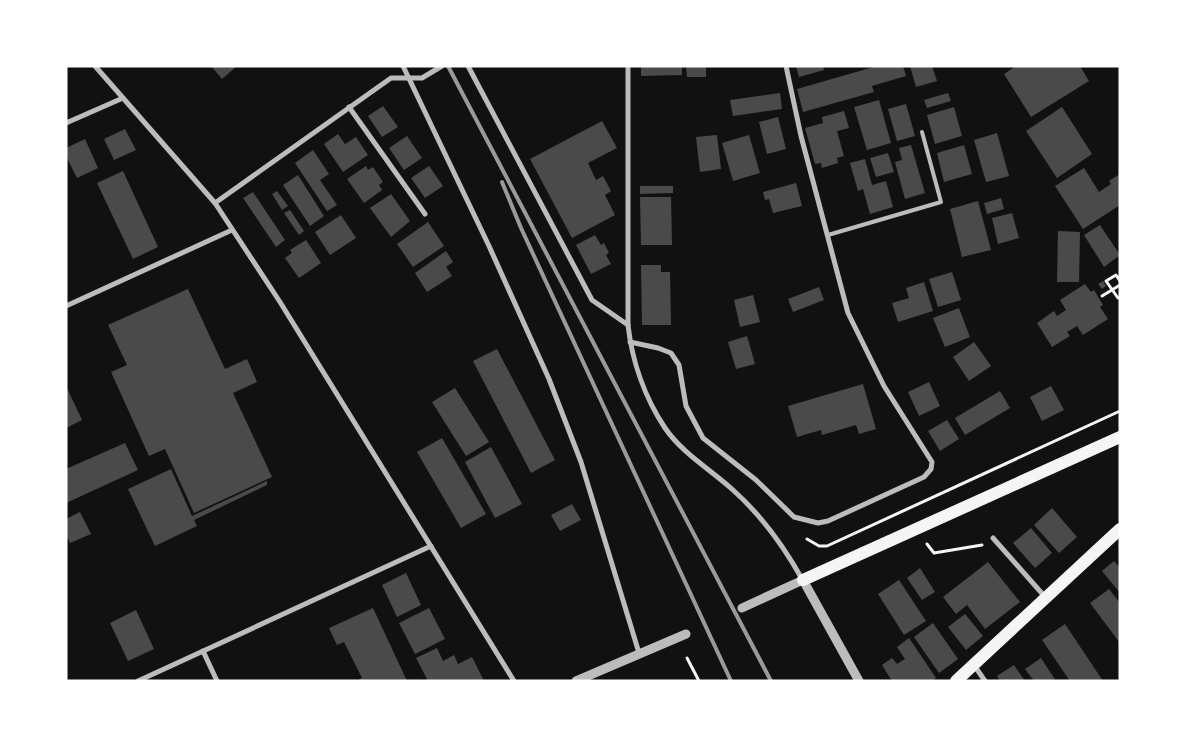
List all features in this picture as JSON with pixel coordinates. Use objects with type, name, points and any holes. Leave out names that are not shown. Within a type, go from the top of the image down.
[{"type":"main road","points":[[803,580],[1120,437]]},
{"type":"main road","points":[[956,681],[1120,529]]},
{"type":"street","points":[[95,66],[215,203],[514,681]]},
{"type":"street","points":[[403,66],[550,379],[581,462],[639,653]]},
{"type":"street","points":[[215,203],[391,78],[422,78],[442,66]]},
{"type":"street","points":[[468,66],[592,300],[628,325]]},
{"type":"street","points":[[628,66],[628,325],[630,342],[646,393],[666,429],[691,457],[733,489],[783,544],[859,681]]},
{"type":"street","points":[[630,342],[658,348],[671,354],[679,365],[686,406],[703,438],[756,480],[794,517],[818,523],[828,521],[924,477],[931,469],[932,462],[884,386],[848,313],[801,136],[786,66]]},
{"type":"street","points":[[66,123],[123,98]]},
{"type":"street","points":[[349,107],[425,214]]},
{"type":"street","points":[[66,306],[232,230]]},
{"type":"street","points":[[993,538],[1046,598]]},
{"type":"street","points":[[138,681],[431,546]]},
{"type":"street","points":[[742,608],[803,580]]},
{"type":"street","points":[[576,681],[686,634]]},
{"type":"street","points":[[203,651],[217,681]]},
{"type":"street","points":[[974,664],[985,681]]},
{"type":"lane","points":[[828,235],[941,202],[922,132]]},
{"type":"path","points":[[1102,296],[1112,290],[1120,283],[1116,275],[1106,281],[1112,290],[1118,298],[1120,297]]},
{"type":"path","points":[[807,540],[819,546],[827,546],[1120,411]]},
{"type":"path","points":[[928,544],[934,554],[975,546]]},
{"type":"path","points":[[687,658],[699,681]]},
{"type":"building","points":[[211,66],[237,66],[222,79]]},
{"type":"building","points":[[641,66],[682,66],[682,75],[641,76]]},
{"type":"building","points":[[686,66],[706,66],[706,77],[687,77]]},
{"type":"building","points":[[796,66],[823,66],[824,70],[799,77]]},
{"type":"building","points":[[877,66],[903,66],[906,76],[872,86],[874,92],[803,112],[797,89]]},
{"type":"building","points":[[910,66],[932,66],[937,81],[916,87]]},
{"type":"building","points":[[1016,66],[1080,66],[1089,81],[1031,117],[1004,74]]},
{"type":"building","points":[[780,93],[782,109],[733,116],[730,100]]},
{"type":"building","points":[[948,93],[951,101],[927,108],[924,100]]},
{"type":"building","points":[[879,100],[891,143],[867,150],[854,107]]},
{"type":"building","points":[[906,104],[915,136],[897,141],[888,109]]},
{"type":"building","points":[[383,106],[398,127],[382,137],[368,116]]},
{"type":"building","points":[[954,107],[962,136],[935,144],[927,115]]},
{"type":"building","points":[[1062,107],[1092,154],[1057,178],[1026,131]]},
{"type":"building","points":[[844,111],[849,128],[837,131],[844,156],[837,158],[838,163],[822,168],[821,163],[815,164],[805,128],[823,123],[822,117]]},
{"type":"building","points":[[778,117],[786,149],[767,154],[759,122]]},
{"type":"building","points":[[602,121],[617,148],[588,163],[596,180],[603,176],[611,191],[605,195],[615,215],[572,238],[530,159]]},
{"type":"building","points":[[125,129],[136,150],[114,160],[104,139]]},
{"type":"building","points":[[997,133],[1009,176],[986,182],[974,140]]},
{"type":"building","points":[[338,134],[345,144],[356,137],[368,155],[343,172],[324,144]]},
{"type":"building","points":[[717,135],[721,169],[700,172],[696,137]]},
{"type":"building","points":[[749,135],[760,173],[733,181],[722,143]]},
{"type":"building","points":[[407,136],[422,158],[404,170],[389,148]]},
{"type":"building","points":[[85,139],[98,168],[77,178],[66,156],[66,148]]},
{"type":"building","points":[[911,145],[925,193],[905,199],[895,162],[902,160],[899,148]]},
{"type":"building","points":[[964,145],[972,174],[944,182],[937,153]]},
{"type":"building","points":[[313,150],[329,174],[320,180],[337,205],[327,211],[295,163]]},
{"type":"building","points":[[888,153],[894,172],[876,177],[870,158]]},
{"type":"building","points":[[865,159],[872,185],[886,181],[893,207],[870,214],[863,189],[858,191],[850,163]]},
{"type":"building","points":[[366,166],[368,170],[373,167],[383,182],[379,185],[382,190],[364,203],[347,179]]},
{"type":"building","points":[[429,166],[443,186],[425,198],[411,178]]},
{"type":"building","points":[[1084,168],[1099,192],[1111,184],[1109,181],[1120,174],[1120,205],[1083,229],[1055,186]]},
{"type":"building","points":[[123,171],[158,247],[133,259],[97,183]]},
{"type":"building","points":[[298,175],[324,216],[310,226],[283,185]]},
{"type":"building","points":[[796,183],[802,206],[773,213],[769,199],[765,200],[763,192]]},
{"type":"building","points":[[640,186],[673,186],[673,193],[640,194]]},
{"type":"building","points":[[277,191],[288,206],[282,210],[272,194]]},
{"type":"building","points":[[253,192],[285,240],[276,247],[243,198]]},
{"type":"building","points":[[391,194],[410,221],[391,237],[370,208]]},
{"type":"building","points":[[640,197],[671,197],[672,245],[641,245]]},
{"type":"building","points":[[1001,198],[1004,209],[987,214],[984,203]]},
{"type":"building","points":[[978,201],[991,250],[962,257],[950,209]]},
{"type":"building","points":[[290,210],[304,231],[299,235],[284,213]]},
{"type":"building","points":[[1012,213],[1019,238],[998,244],[992,218]]},
{"type":"building","points":[[341,215],[356,238],[330,255],[315,232]]},
{"type":"building","points":[[428,222],[444,246],[413,267],[397,244]]},
{"type":"building","points":[[1100,225],[1120,255],[1104,267],[1084,235]]},
{"type":"building","points":[[1058,231],[1080,232],[1079,282],[1057,282]]},
{"type":"building","points":[[595,235],[601,245],[604,243],[609,253],[606,255],[611,264],[591,274],[576,245]]},
{"type":"building","points":[[306,240],[321,263],[299,278],[285,258],[292,253],[290,250]]},
{"type":"building","points":[[446,251],[453,262],[446,267],[452,276],[427,292],[415,273]]},
{"type":"building","points":[[641,265],[661,265],[661,272],[670,272],[671,325],[642,325]]},
{"type":"building","points":[[952,272],[961,300],[938,307],[929,279]]},
{"type":"building","points":[[1103,281],[1106,286],[1102,289],[1098,284]]},
{"type":"building","points":[[924,282],[933,311],[898,322],[892,303],[909,298],[906,288]]},
{"type":"building","points":[[1085,284],[1091,292],[1094,290],[1103,305],[1100,307],[1108,319],[1083,335],[1077,326],[1067,332],[1070,336],[1052,347],[1037,323],[1054,311],[1057,316],[1066,310],[1060,300]]},
{"type":"building","points":[[819,287],[824,300],[793,312],[788,299]]},
{"type":"building","points":[[188,289],[225,369],[247,359],[257,382],[233,393],[272,477],[194,513],[165,449],[149,456],[111,372],[127,365],[108,325]]},
{"type":"building","points":[[753,295],[760,322],[740,327],[734,300]]},
{"type":"building","points":[[959,308],[970,337],[945,347],[933,318]]},
{"type":"building","points":[[747,336],[755,364],[736,369],[728,342]]},
{"type":"building","points":[[974,342],[991,366],[969,381],[953,357]]},
{"type":"building","points":[[497,349],[555,460],[531,473],[473,361]]},
{"type":"building","points":[[929,382],[940,406],[919,416],[908,392]]},
{"type":"building","points":[[863,384],[876,429],[859,434],[856,425],[822,435],[821,430],[797,437],[788,406]]},
{"type":"building","points":[[66,386],[82,420],[66,428]]},
{"type":"building","points":[[1051,386],[1064,410],[1042,421],[1030,397]]},
{"type":"building","points":[[455,388],[489,442],[466,456],[432,402]]},
{"type":"building","points":[[1000,391],[1010,408],[965,435],[955,418]]},
{"type":"building","points":[[947,420],[959,439],[940,451],[928,431]]},
{"type":"building","points":[[442,438],[486,514],[461,528],[417,452]]},
{"type":"building","points":[[125,443],[138,470],[66,503],[66,469]]},
{"type":"building","points":[[491,447],[522,504],[495,518],[465,462]]},
{"type":"building","points":[[171,469],[192,516],[267,481],[267,485],[194,520],[197,526],[155,546],[128,489]]},
{"type":"building","points":[[572,504],[581,520],[560,531],[551,515]]},
{"type":"building","points":[[1052,508],[1077,537],[1059,553],[1034,525]]},
{"type":"building","points":[[80,512],[91,534],[70,543],[66,535],[66,519]]},
{"type":"building","points":[[1031,528],[1052,553],[1035,568],[1013,543]]},
{"type":"building","points":[[1114,561],[1120,568],[1120,593],[1102,571]]},
{"type":"building","points":[[988,562],[1020,602],[985,629],[967,605],[956,614],[943,597]]},
{"type":"building","points":[[920,568],[935,592],[922,600],[907,578]]},
{"type":"building","points":[[406,573],[421,605],[397,617],[382,585]]},
{"type":"building","points":[[899,580],[926,621],[904,635],[878,594]]},
{"type":"building","points":[[1109,589],[1120,603],[1120,643],[1090,603]]},
{"type":"building","points":[[373,608],[407,681],[356,681],[362,678],[344,642],[337,645],[329,628]]},
{"type":"building","points":[[429,608],[445,639],[415,654],[399,623]]},
{"type":"building","points":[[136,610],[154,649],[128,661],[110,623]]},
{"type":"building","points":[[965,614],[983,636],[966,650],[948,627]]},
{"type":"building","points":[[933,623],[958,659],[939,673],[914,637]]},
{"type":"building","points":[[1065,624],[1103,681],[1070,681],[1042,640]]},
{"type":"building","points":[[909,638],[936,678],[932,681],[892,681],[882,665],[892,658],[897,664],[905,659],[897,647]]},
{"type":"building","points":[[437,648],[443,661],[454,655],[458,664],[472,657],[484,681],[424,681],[427,679],[416,658]]},
{"type":"building","points":[[1041,658],[1056,681],[1034,681],[1025,669]]},
{"type":"building","points":[[1014,665],[1025,681],[1000,681],[997,676]]},
{"type":"railway","points":[[448,66],[771,681]]},
{"type":"railway","points":[[502,182],[521,228],[731,681]]}]
